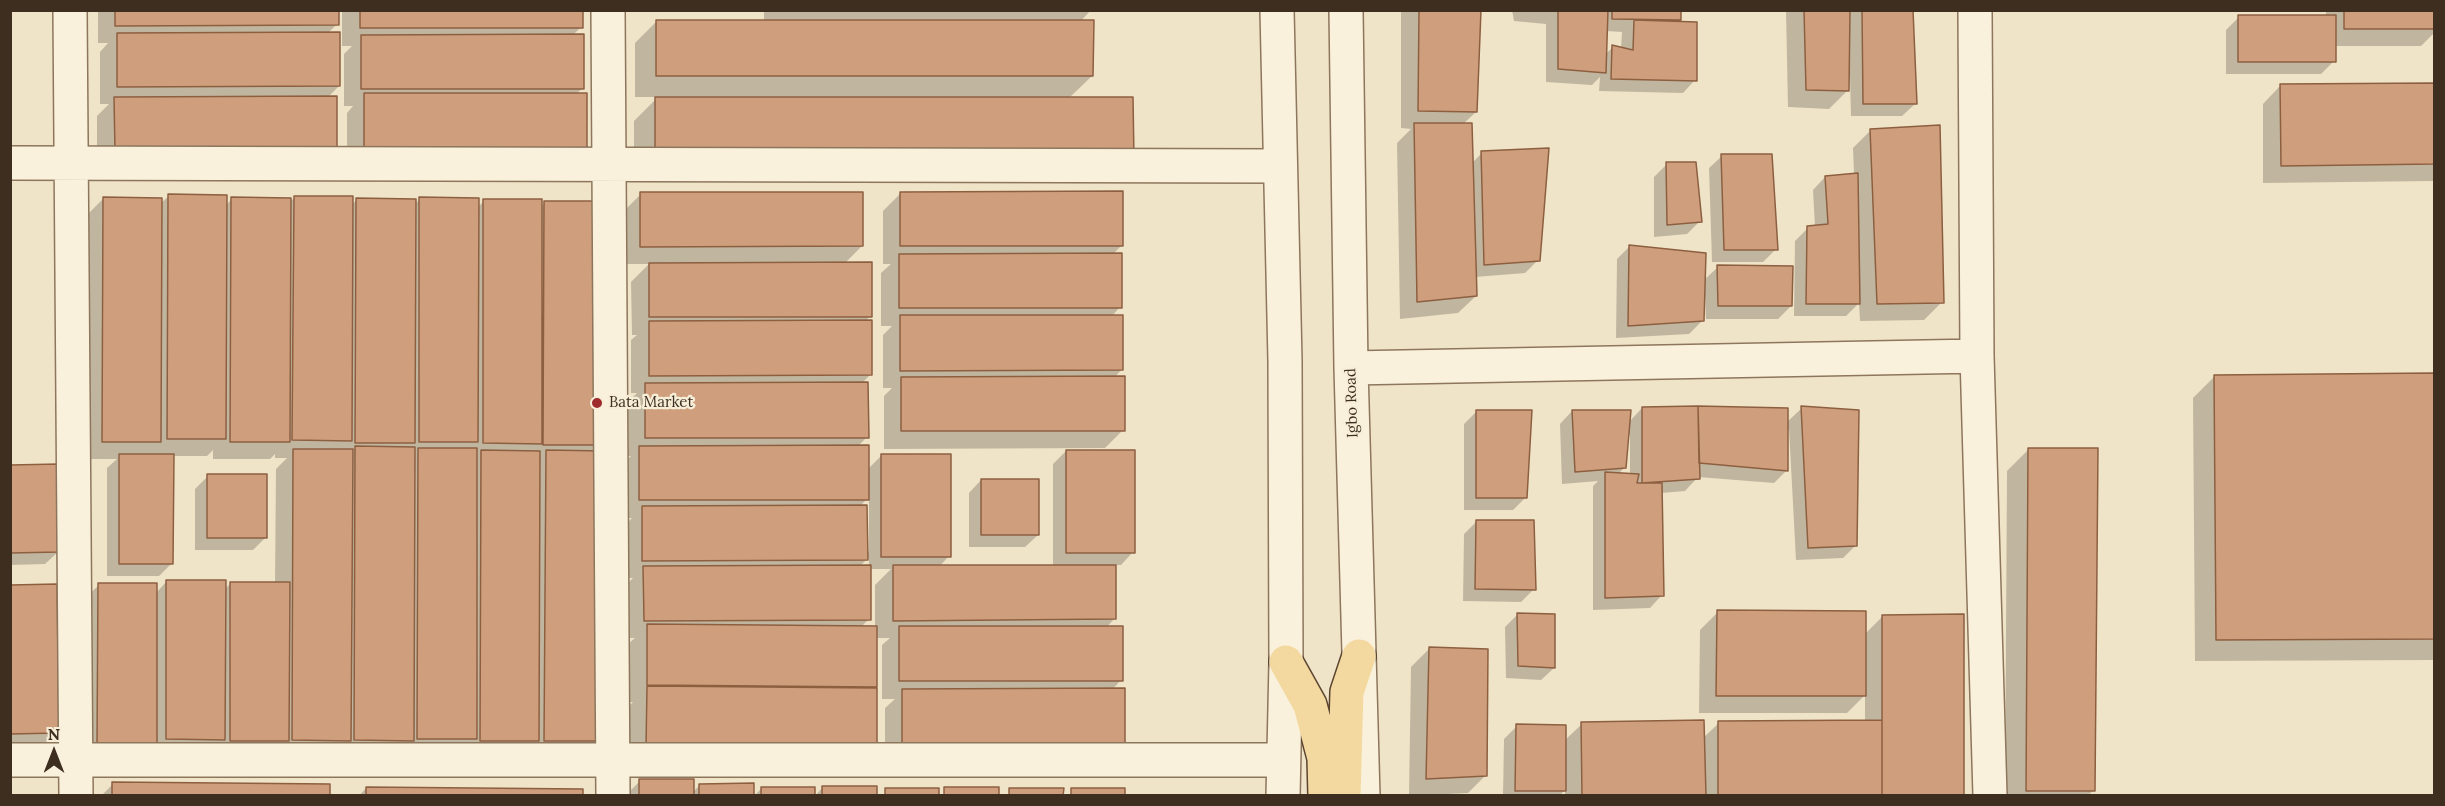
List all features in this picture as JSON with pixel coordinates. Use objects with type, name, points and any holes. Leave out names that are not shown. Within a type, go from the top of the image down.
[{"type":"main road","points":[[1344,795],[1347,692],[1359,656]]},
{"type":"main road","points":[[1286,662],[1310,705],[1324,758],[1324,795]]},
{"type":"street","points":[[70,10],[76,795]]},
{"type":"street","points":[[608,10],[613,795]]},
{"type":"street","points":[[1277,10],[1285,361],[1286,662],[1283,795]]},
{"type":"street","name":"Igbo Road","points":[[1346,10],[1351,368],[1363,795]]},
{"type":"street","points":[[1975,10],[1977,356],[1990,795]]},
{"type":"street","points":[[10,163],[1280,166]]},
{"type":"street","points":[[1351,368],[1977,356]]},
{"type":"street","points":[[10,760],[1283,760]]},
{"type":"building","points":[[115,10],[339,10],[339,25],[115,26]]},
{"type":"building","points":[[360,10],[583,10],[583,28],[360,28]]},
{"type":"building","points":[[1419,10],[1481,10],[1477,112],[1418,111]]},
{"type":"building","points":[[1558,10],[1608,10],[1606,73],[1558,69]]},
{"type":"building","points":[[1612,10],[1681,10],[1681,20],[1612,19]]},
{"type":"building","points":[[1804,10],[1850,10],[1849,91],[1806,90]]},
{"type":"building","points":[[1862,10],[1913,10],[1917,104],[1863,104]]},
{"type":"building","points":[[2344,10],[2434,10],[2434,29],[2344,29]]},
{"type":"building","points":[[2238,15],[2336,15],[2336,62],[2238,62]]},
{"type":"building","points":[[656,20],[1094,20],[1093,76],[656,76]]},
{"type":"building","points":[[1634,20],[1697,22],[1697,81],[1611,79],[1612,45],[1633,50]]},
{"type":"building","points":[[340,32],[340,86],[117,87],[117,33]]},
{"type":"building","points":[[584,34],[584,89],[361,89],[361,35]]},
{"type":"building","points":[[2434,83],[2434,164],[2281,166],[2280,84]]},
{"type":"building","points":[[364,93],[587,93],[587,148],[364,149]]},
{"type":"building","points":[[337,96],[337,151],[115,152],[114,97]]},
{"type":"building","points":[[655,97],[1133,97],[1134,160],[655,160]]},
{"type":"building","points":[[1414,123],[1472,123],[1477,296],[1417,302]]},
{"type":"building","points":[[1940,125],[1944,303],[1877,304],[1870,129]]},
{"type":"building","points":[[1549,148],[1540,261],[1484,265],[1481,151]]},
{"type":"building","points":[[1721,154],[1772,154],[1778,250],[1724,250]]},
{"type":"building","points":[[1666,162],[1696,162],[1702,222],[1667,225]]},
{"type":"building","points":[[1858,173],[1860,304],[1806,304],[1807,226],[1828,224],[1825,176]]},
{"type":"building","points":[[1123,191],[1123,246],[900,246],[900,192]]},
{"type":"building","points":[[640,192],[863,192],[863,246],[640,247]]},
{"type":"building","points":[[168,194],[227,195],[226,439],[167,439]]},
{"type":"building","points":[[294,196],[353,196],[352,441],[292,440]]},
{"type":"building","points":[[103,197],[162,198],[161,442],[102,442]]},
{"type":"building","points":[[231,197],[291,198],[290,442],[230,442]]},
{"type":"building","points":[[419,197],[479,198],[478,442],[419,442]]},
{"type":"building","points":[[356,198],[416,199],[415,443],[355,443]]},
{"type":"building","points":[[483,199],[542,199],[542,444],[483,443]]},
{"type":"building","points":[[544,201],[604,201],[603,445],[543,445]]},
{"type":"building","points":[[1629,245],[1706,253],[1704,321],[1628,326]]},
{"type":"building","points":[[1122,253],[1122,308],[899,308],[899,254]]},
{"type":"building","points":[[872,262],[872,317],[649,317],[649,263]]},
{"type":"building","points":[[1717,265],[1793,266],[1792,306],[1718,306]]},
{"type":"building","points":[[900,315],[1123,315],[1123,370],[900,371]]},
{"type":"building","points":[[872,320],[872,375],[649,376],[649,321]]},
{"type":"building","points":[[2434,373],[2434,639],[2216,640],[2214,375]]},
{"type":"building","points":[[1125,376],[1125,431],[901,431],[901,377]]},
{"type":"building","points":[[868,382],[869,438],[645,438],[645,383]]},
{"type":"building","points":[[1698,406],[1700,479],[1642,483],[1642,407]]},
{"type":"building","points":[[1698,406],[1788,408],[1788,471],[1699,463]]},
{"type":"building","points":[[1801,406],[1859,410],[1857,546],[1808,548]]},
{"type":"building","points":[[1476,410],[1532,410],[1527,498],[1476,498]]},
{"type":"building","points":[[1572,410],[1631,410],[1626,468],[1575,472]]},
{"type":"building","points":[[869,445],[869,500],[639,500],[639,446]]},
{"type":"building","points":[[355,446],[415,447],[414,741],[354,740]]},
{"type":"building","points":[[418,448],[477,448],[477,739],[417,739]]},
{"type":"building","points":[[2028,448],[2098,448],[2095,791],[2026,791]]},
{"type":"building","points":[[293,449],[353,449],[351,741],[292,740]]},
{"type":"building","points":[[481,450],[540,451],[539,741],[480,741]]},
{"type":"building","points":[[546,450],[605,451],[604,741],[544,741]]},
{"type":"building","points":[[1066,450],[1135,450],[1135,553],[1066,553]]},
{"type":"building","points":[[119,454],[174,454],[173,564],[119,564]]},
{"type":"building","points":[[881,454],[951,454],[951,557],[881,557]]},
{"type":"building","points":[[59,464],[60,552],[10,553],[10,465]]},
{"type":"building","points":[[1605,472],[1639,474],[1637,483],[1662,483],[1664,596],[1605,598]]},
{"type":"building","points":[[207,474],[267,474],[267,538],[207,538]]},
{"type":"building","points":[[981,479],[1039,479],[1039,535],[981,535]]},
{"type":"building","points":[[867,505],[868,560],[642,561],[642,506]]},
{"type":"building","points":[[1476,520],[1534,520],[1536,590],[1475,589]]},
{"type":"building","points":[[871,565],[871,620],[644,621],[643,566]]},
{"type":"building","points":[[893,565],[1116,565],[1116,619],[893,621]]},
{"type":"building","points":[[166,580],[226,580],[225,740],[166,739]]},
{"type":"building","points":[[230,582],[290,582],[289,741],[230,741]]},
{"type":"building","points":[[98,583],[157,583],[157,743],[97,743]]},
{"type":"building","points":[[57,584],[59,733],[10,734],[10,585]]},
{"type":"building","points":[[1717,610],[1866,611],[1866,696],[1716,696]]},
{"type":"building","points":[[1517,613],[1555,614],[1555,668],[1518,666]]},
{"type":"building","points":[[1964,614],[1964,796],[1882,796],[1882,615]]},
{"type":"building","points":[[647,624],[877,626],[877,687],[647,685]]},
{"type":"building","points":[[899,626],[1123,626],[1123,681],[899,681]]},
{"type":"building","points":[[1429,647],[1488,649],[1487,776],[1426,779]]},
{"type":"building","points":[[647,686],[877,688],[877,749],[646,747]]},
{"type":"building","points":[[1125,688],[1125,744],[902,744],[902,689]]},
{"type":"building","points":[[1704,720],[1706,796],[1582,796],[1581,722]]},
{"type":"building","points":[[1882,720],[1882,796],[1718,796],[1718,721]]},
{"type":"building","points":[[1516,724],[1566,725],[1566,791],[1515,791]]},
{"type":"building","points":[[639,779],[694,779],[694,796],[639,796]]},
{"type":"building","points":[[112,782],[330,784],[330,796],[112,796]]},
{"type":"building","points":[[754,783],[754,796],[699,796],[699,784]]},
{"type":"building","points":[[822,786],[877,786],[877,796],[822,796]]},
{"type":"building","points":[[366,787],[583,789],[583,796],[366,796]]},
{"type":"building","points":[[761,787],[815,787],[815,796],[761,796]]},
{"type":"building","points":[[944,787],[999,787],[999,796],[944,796]]},
{"type":"building","points":[[885,788],[939,788],[939,796],[885,796]]},
{"type":"building","points":[[1009,788],[1064,788],[1063,796],[1009,796]]},
{"type":"building","points":[[1071,788],[1125,788],[1125,796],[1071,796]]},
{"type":"place","name":"Bata Market","points":[[597,403]]}]
